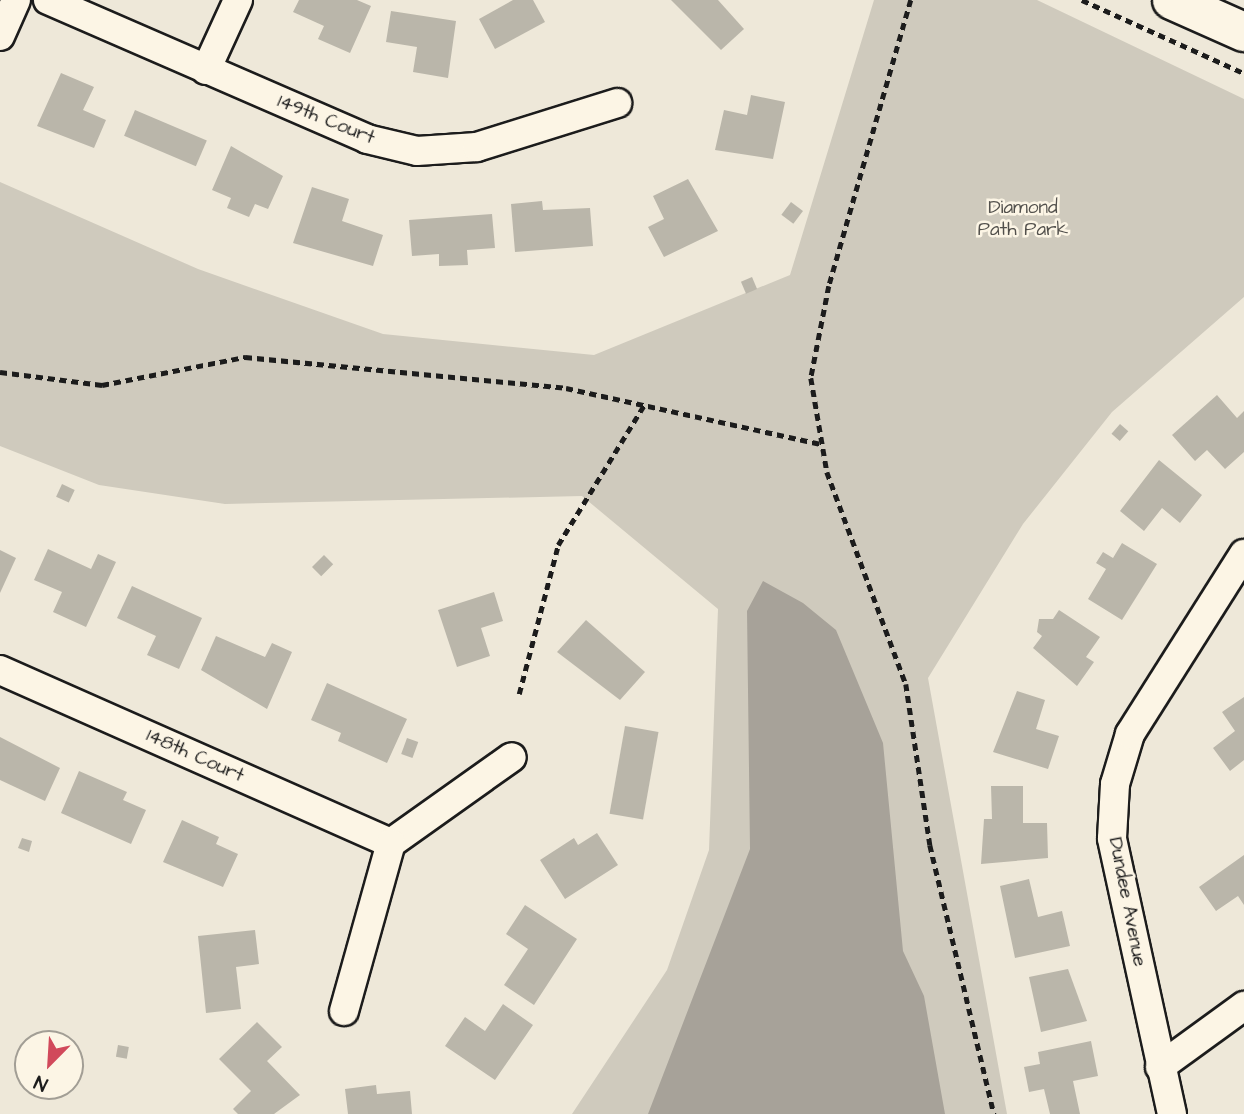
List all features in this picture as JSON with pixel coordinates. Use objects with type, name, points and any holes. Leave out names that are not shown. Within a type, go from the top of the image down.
[{"type":"highway","points":[[1172,0],[1244,32]]},
{"type":"street","points":[[0,36],[16,0]]},
{"type":"street","name":"149th Court","points":[[48,0],[367,139],[417,151],[477,147],[617,103]]},
{"type":"street","points":[[206,70],[237,0]]},
{"type":"street","name":"Dundee Avenue","points":[[1172,1114],[1112,838],[1115,784],[1130,734],[1244,554]]},
{"type":"street","name":"148th Court","points":[[0,670],[391,843]]},
{"type":"street","points":[[344,1011],[391,843],[512,757]]},
{"type":"street","points":[[1160,1067],[1244,1006]]},
{"type":"path","points":[[911,0],[826,299],[811,377],[821,444],[906,684],[930,845],[994,1114]]},
{"type":"path","points":[[1082,0],[1244,73]]},
{"type":"path","points":[[0,372],[102,385],[245,357],[566,388],[821,444]]},
{"type":"path","points":[[519,694],[558,545],[644,405]]},
{"type":"green space","name":"Diamond Path Park","points":[[874,0],[1037,0],[1244,99],[1244,297],[1112,412],[1023,524],[928,678],[1007,1114],[572,1114],[667,970],[709,850],[718,609],[582,496],[225,504],[99,485],[0,446],[0,182],[198,269],[383,334],[594,355],[790,275]]},
{"type":"shaded area","points":[[763,581],[803,603],[836,630],[883,743],[903,951],[924,996],[945,1114],[648,1114],[750,849],[747,611]]},
{"type":"building","points":[[299,0],[357,0],[371,6],[350,53],[318,39],[324,26],[293,12]]},
{"type":"building","points":[[513,0],[533,0],[545,22],[495,49],[479,19]]},
{"type":"building","points":[[671,0],[718,0],[744,29],[721,50]]},
{"type":"building","points":[[391,11],[456,21],[448,78],[413,72],[417,47],[386,42]]},
{"type":"building","points":[[61,73],[94,87],[83,110],[106,120],[94,148],[37,126]]},
{"type":"building","points":[[751,95],[785,102],[773,159],[715,150],[724,110],[747,115]]},
{"type":"building","points":[[135,110],[207,140],[196,166],[124,136]]},
{"type":"building","points":[[231,146],[283,176],[268,209],[255,204],[249,217],[227,208],[231,198],[212,190]]},
{"type":"building","points":[[688,179],[718,231],[664,257],[648,227],[664,219],[653,196]]},
{"type":"building","points":[[312,187],[349,199],[342,221],[383,235],[373,266],[293,243]]},
{"type":"building","points":[[542,201],[543,210],[590,208],[593,246],[515,252],[511,204]]},
{"type":"building","points":[[791,202],[803,211],[793,224],[781,215]]},
{"type":"building","points":[[492,214],[495,248],[467,250],[468,265],[439,266],[439,254],[412,256],[409,220]]},
{"type":"building","points":[[752,277],[757,289],[746,294],[741,282]]},
{"type":"building","points":[[1217,395],[1237,418],[1244,411],[1244,452],[1225,469],[1207,450],[1195,461],[1172,435]]},
{"type":"building","points":[[1120,424],[1128,431],[1120,441],[1111,434]]},
{"type":"building","points":[[1159,460],[1202,495],[1180,523],[1162,508],[1144,531],[1120,511]]},
{"type":"building","points":[[62,484],[75,490],[69,503],[56,497]]},
{"type":"building","points":[[1122,543],[1157,564],[1122,620],[1088,599],[1106,569],[1096,563],[1103,552],[1113,558]]},
{"type":"building","points":[[48,549],[91,569],[98,554],[116,562],[86,627],[53,612],[62,592],[34,580]]},
{"type":"building","points":[[0,550],[16,558],[0,593]]},
{"type":"building","points":[[324,555],[333,564],[321,576],[312,567]]},
{"type":"building","points":[[132,586],[202,618],[179,669],[147,655],[156,636],[117,618]]},
{"type":"building","points":[[494,592],[503,621],[481,628],[490,656],[457,667],[438,610]]},
{"type":"building","points":[[1059,610],[1100,637],[1086,657],[1094,662],[1077,686],[1033,648],[1042,636],[1037,632],[1039,619],[1053,619]]},
{"type":"building","points":[[586,620],[645,672],[620,700],[557,652]]},
{"type":"building","points":[[216,636],[265,657],[272,643],[292,652],[267,709],[201,670]]},
{"type":"building","points":[[327,683],[407,719],[387,763],[338,741],[341,733],[311,720]]},
{"type":"building","points":[[1017,691],[1045,700],[1036,729],[1059,736],[1048,769],[993,752]]},
{"type":"building","points":[[1244,697],[1244,760],[1230,771],[1213,748],[1235,731],[1222,712]]},
{"type":"building","points":[[625,726],[658,732],[643,820],[610,814]]},
{"type":"building","points":[[0,737],[60,768],[45,801],[0,780]]},
{"type":"building","points":[[407,738],[418,742],[412,758],[401,754]]},
{"type":"building","points":[[79,771],[127,792],[123,800],[146,810],[131,844],[61,813]]},
{"type":"building","points":[[991,786],[1023,786],[1023,823],[1047,823],[1048,858],[981,864],[984,819],[992,819]]},
{"type":"building","points":[[182,820],[219,837],[216,844],[238,854],[223,887],[163,862]]},
{"type":"building","points":[[597,833],[618,865],[565,899],[540,860],[574,838],[578,845]]},
{"type":"building","points":[[22,838],[32,841],[29,852],[18,848]]},
{"type":"building","points":[[1244,855],[1244,905],[1238,896],[1216,911],[1199,887]]},
{"type":"building","points":[[1029,879],[1038,917],[1062,911],[1070,946],[1015,958],[1000,886]]},
{"type":"building","points":[[525,905],[577,939],[534,1005],[504,985],[528,949],[506,934]]},
{"type":"building","points":[[255,930],[259,964],[236,967],[241,1009],[206,1013],[198,936]]},
{"type":"building","points":[[1068,969],[1087,1021],[1041,1032],[1029,977]]},
{"type":"building","points":[[503,1004],[533,1025],[495,1080],[445,1046],[465,1017],[485,1031]]},
{"type":"building","points":[[257,1022],[282,1047],[267,1061],[300,1095],[274,1114],[238,1114],[233,1109],[251,1091],[219,1059]]},
{"type":"building","points":[[1091,1041],[1098,1076],[1073,1081],[1080,1114],[1050,1114],[1044,1089],[1029,1092],[1024,1067],[1040,1064],[1038,1052]]},
{"type":"building","points":[[118,1045],[129,1047],[127,1059],[116,1057]]},
{"type":"building","points":[[376,1085],[377,1094],[410,1091],[412,1114],[348,1114],[345,1089]]}]
